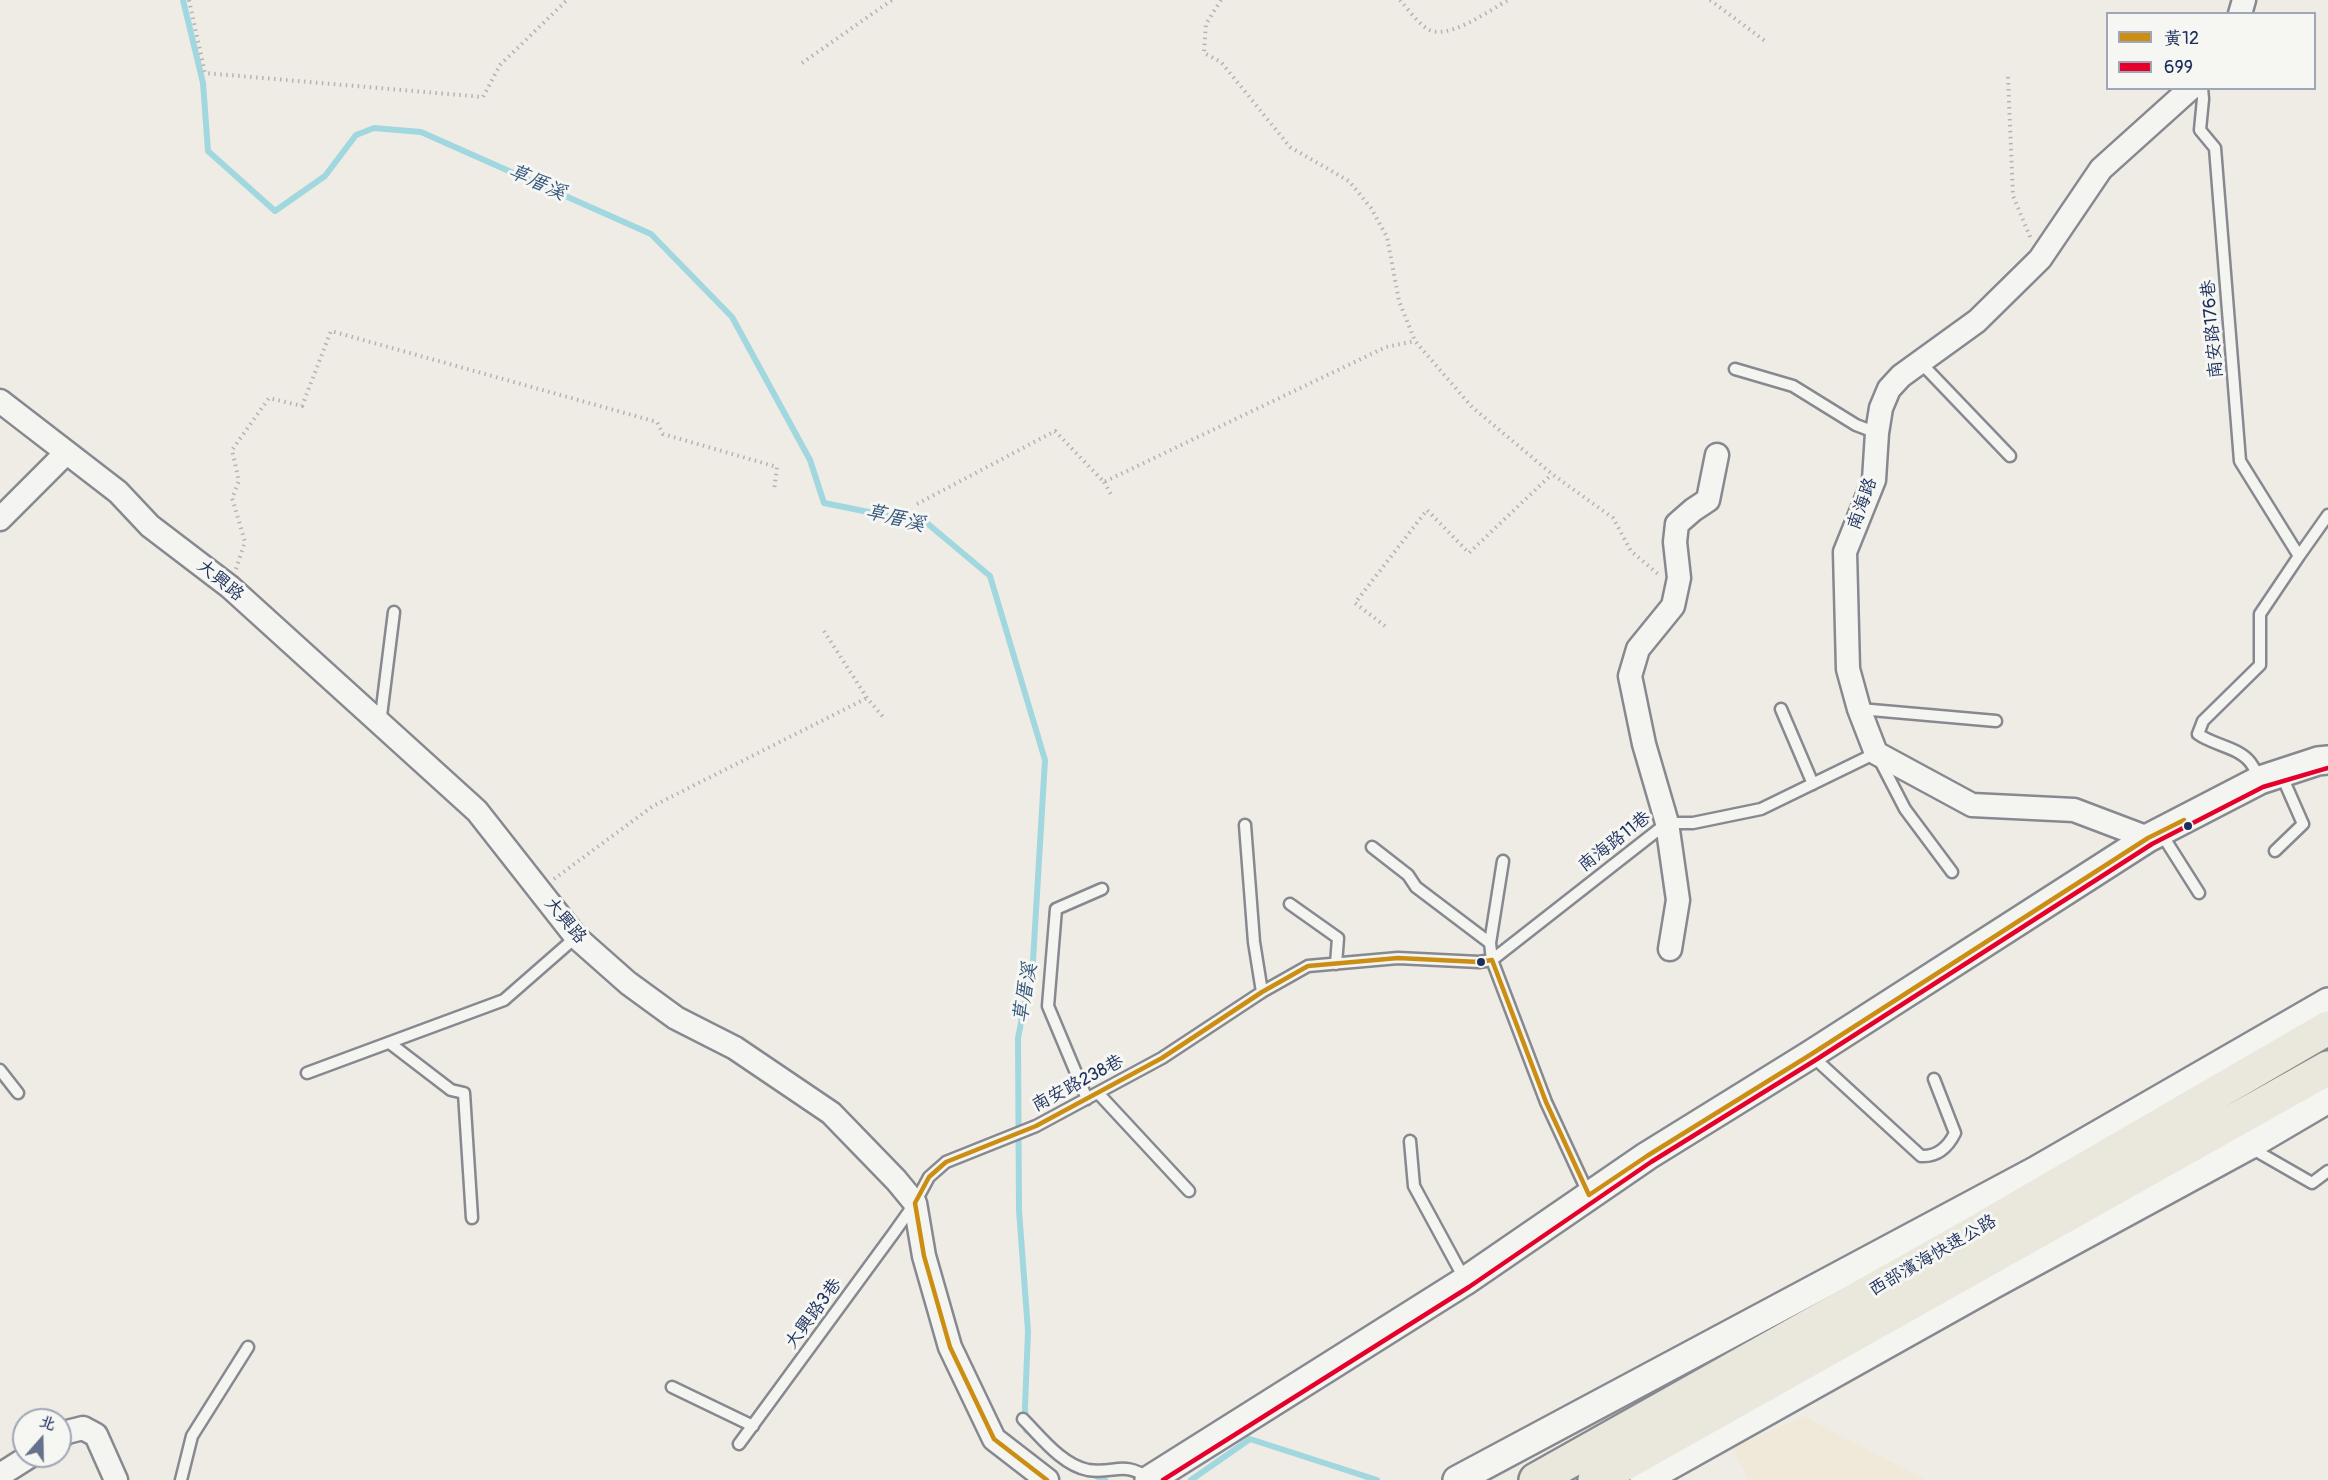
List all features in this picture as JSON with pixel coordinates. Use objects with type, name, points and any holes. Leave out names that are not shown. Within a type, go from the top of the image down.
[{"type":"highway","name":"西部濱海快速公路","points":[[1536,1480],[1961,1240],[2328,1028]]},
{"type":"highway","name":"西部濱海快速公路","points":[[1595,1480],[2328,1068]]},
{"type":"street","name":"南海路","points":[[1876,753],[1859,709],[1848,669],[1845,552],[1874,480],[1881,408],[1889,389],[1901,376],[1977,321],[2040,259],[2101,169],[2189,90]]},
{"type":"street","name":"大興路","points":[[0,402],[118,492],[150,526],[230,587],[477,811],[576,937],[628,983],[676,1018],[735,1048],[831,1113],[896,1180],[915,1203],[924,1256],[950,1347],[994,1439],[1047,1480]]},
{"type":"street","points":[[0,519],[66,453]]},
{"type":"street","points":[[1670,949],[1678,900],[1668,822],[1644,744],[1630,676],[1638,649],[1673,606],[1679,578],[1675,542],[1677,524],[1708,500],[1718,456]]},
{"type":"street","points":[[1876,753],[1972,805],[2074,810],[2154,835]]},
{"type":"street","points":[[1150,1480],[1465,1281],[1647,1156],[1810,1055],[2154,835],[2270,777],[2328,760]]},
{"type":"street","points":[[1458,1480],[2035,1171],[2328,1002]]},
{"type":"street","points":[[1644,1480],[1982,1291],[2248,1146],[2328,1099]]},
{"type":"street","points":[[72,1431],[83,1428],[96,1435],[116,1480]]},
{"type":"lane","name":"南安路176巷","points":[[2202,90],[2204,99],[2200,130],[2215,148],[2240,461],[2299,556]]},
{"type":"lane","points":[[1920,362],[2010,456]]},
{"type":"lane","points":[[1735,369],[1793,386],[1856,425],[1877,433]]},
{"type":"lane","points":[[2275,851],[2303,824],[2270,777],[2250,761],[2198,734],[2203,721],[2260,665],[2260,614],[2328,515]]},
{"type":"lane","points":[[380,724],[394,612]]},
{"type":"lane","points":[[1781,709],[1813,784]]},
{"type":"lane","points":[[1859,709],[1996,721]]},
{"type":"lane","points":[[1876,753],[1905,809],[1952,872]]},
{"type":"lane","name":"南海路11巷","points":[[1492,960],[1668,822],[1694,823],[1761,809],[1876,753]]},
{"type":"lane","points":[[1245,825],[1254,942],[1262,992]]},
{"type":"lane","points":[[2154,835],[2199,893]]},
{"type":"lane","points":[[1371,846],[1408,875],[1416,887],[1490,943]]},
{"type":"lane","points":[[1503,861],[1490,943],[1492,960],[1546,1102],[1589,1195]]},
{"type":"lane","points":[[1087,1099],[1048,1006],[1056,909],[1102,889]]},
{"type":"lane","points":[[1290,904],[1338,938],[1336,964]]},
{"type":"lane","points":[[308,1073],[504,1000],[576,937]]},
{"type":"lane","name":"南安路238巷","points":[[915,1203],[928,1177],[946,1162],[1036,1126],[1087,1099],[1162,1058],[1262,992],[1308,966],[1398,958],[1479,962],[1492,960]]},
{"type":"lane","points":[[391,1044],[451,1090],[464,1093],[472,1218]]},
{"type":"lane","points":[[1810,1055],[1921,1156],[1932,1157],[1949,1144],[1955,1132],[1934,1079]]},
{"type":"lane","points":[[0,1070],[18,1093]]},
{"type":"lane","points":[[1098,1093],[1190,1191]]},
{"type":"lane","points":[[1410,1141],[1414,1186],[1465,1281]]},
{"type":"lane","points":[[2248,1146],[2312,1183],[2328,1171]]},
{"type":"lane","name":"大興路3巷","points":[[739,1444],[915,1203]]},
{"type":"lane","points":[[181,1480],[192,1436],[248,1347]]},
{"type":"lane","points":[[672,1387],[753,1425]]},
{"type":"lane","points":[[1023,1419],[1064,1459],[1088,1470],[1123,1468],[1137,1470],[1150,1480]]},
{"type":"path","points":[[189,0],[205,73],[483,97],[500,65],[567,0]]},
{"type":"path","points":[[802,63],[892,0]]},
{"type":"path","points":[[1221,0],[1206,24],[1203,53],[1221,62],[1290,147],[1348,181],[1371,208],[1387,237],[1398,301],[1415,342],[1472,407],[1552,474],[1613,518],[1631,551],[1660,576],[1679,578]]},
{"type":"path","points":[[1400,0],[1427,30],[1437,32],[1452,31],[1508,0]]},
{"type":"path","points":[[1710,0],[1765,42]]},
{"type":"path","points":[[2008,77],[2013,196],[2040,259]]},
{"type":"path","points":[[230,587],[245,542],[232,498],[239,481],[232,450],[269,398],[302,406],[331,331],[657,422],[663,434],[777,467],[774,491]]},
{"type":"path","points":[[1104,482],[1386,347],[1415,342]]},
{"type":"path","points":[[917,504],[1055,432],[1104,482],[1112,496]]},
{"type":"path","points":[[1385,626],[1355,603],[1427,510],[1469,553],[1552,474]]},
{"type":"path","points":[[824,631],[867,698],[884,718]]},
{"type":"path","points":[[539,890],[653,806],[867,698]]},
{"type":"shaded area","points":[[1803,1416],[1926,1480],[1749,1480],[1733,1448]]},
{"type":"waterway","name":"草厝溪","points":[[183,0],[203,83],[208,151],[275,211],[325,176],[356,135],[374,128],[421,132],[651,234],[732,317],[810,460],[824,503],[928,524],[990,576],[1045,760],[1033,961],[1018,1038],[1019,1210],[1028,1331],[1025,1407],[1026,1430],[1034,1436]]},
{"type":"waterway","name":"草厝溪","points":[[1191,1480],[1250,1439],[1377,1480]]},
{"type":"waterway","name":"草厝溪","points":[[1089,1473],[1105,1480]]},
{"type":"transit line","name":"699","points":[[1163,1480],[1469,1287],[1651,1162],[1814,1061],[2152,844],[2263,787],[2328,768]]},
{"type":"transit line","name":"黃12","points":[[1589,1195],[2148,838],[2184,820]]},
{"type":"transit line","name":"黃12","points":[[915,1203],[929,1177],[946,1162],[1036,1126],[1162,1058],[1262,992],[1308,966],[1398,958],[1479,962],[1492,960]]},
{"type":"transit line","name":"黃12","points":[[1492,960],[1546,1102],[1589,1195]]},
{"type":"transit line","name":"黃12","points":[[915,1203],[924,1256],[950,1347],[994,1439],[1047,1480]]}]
